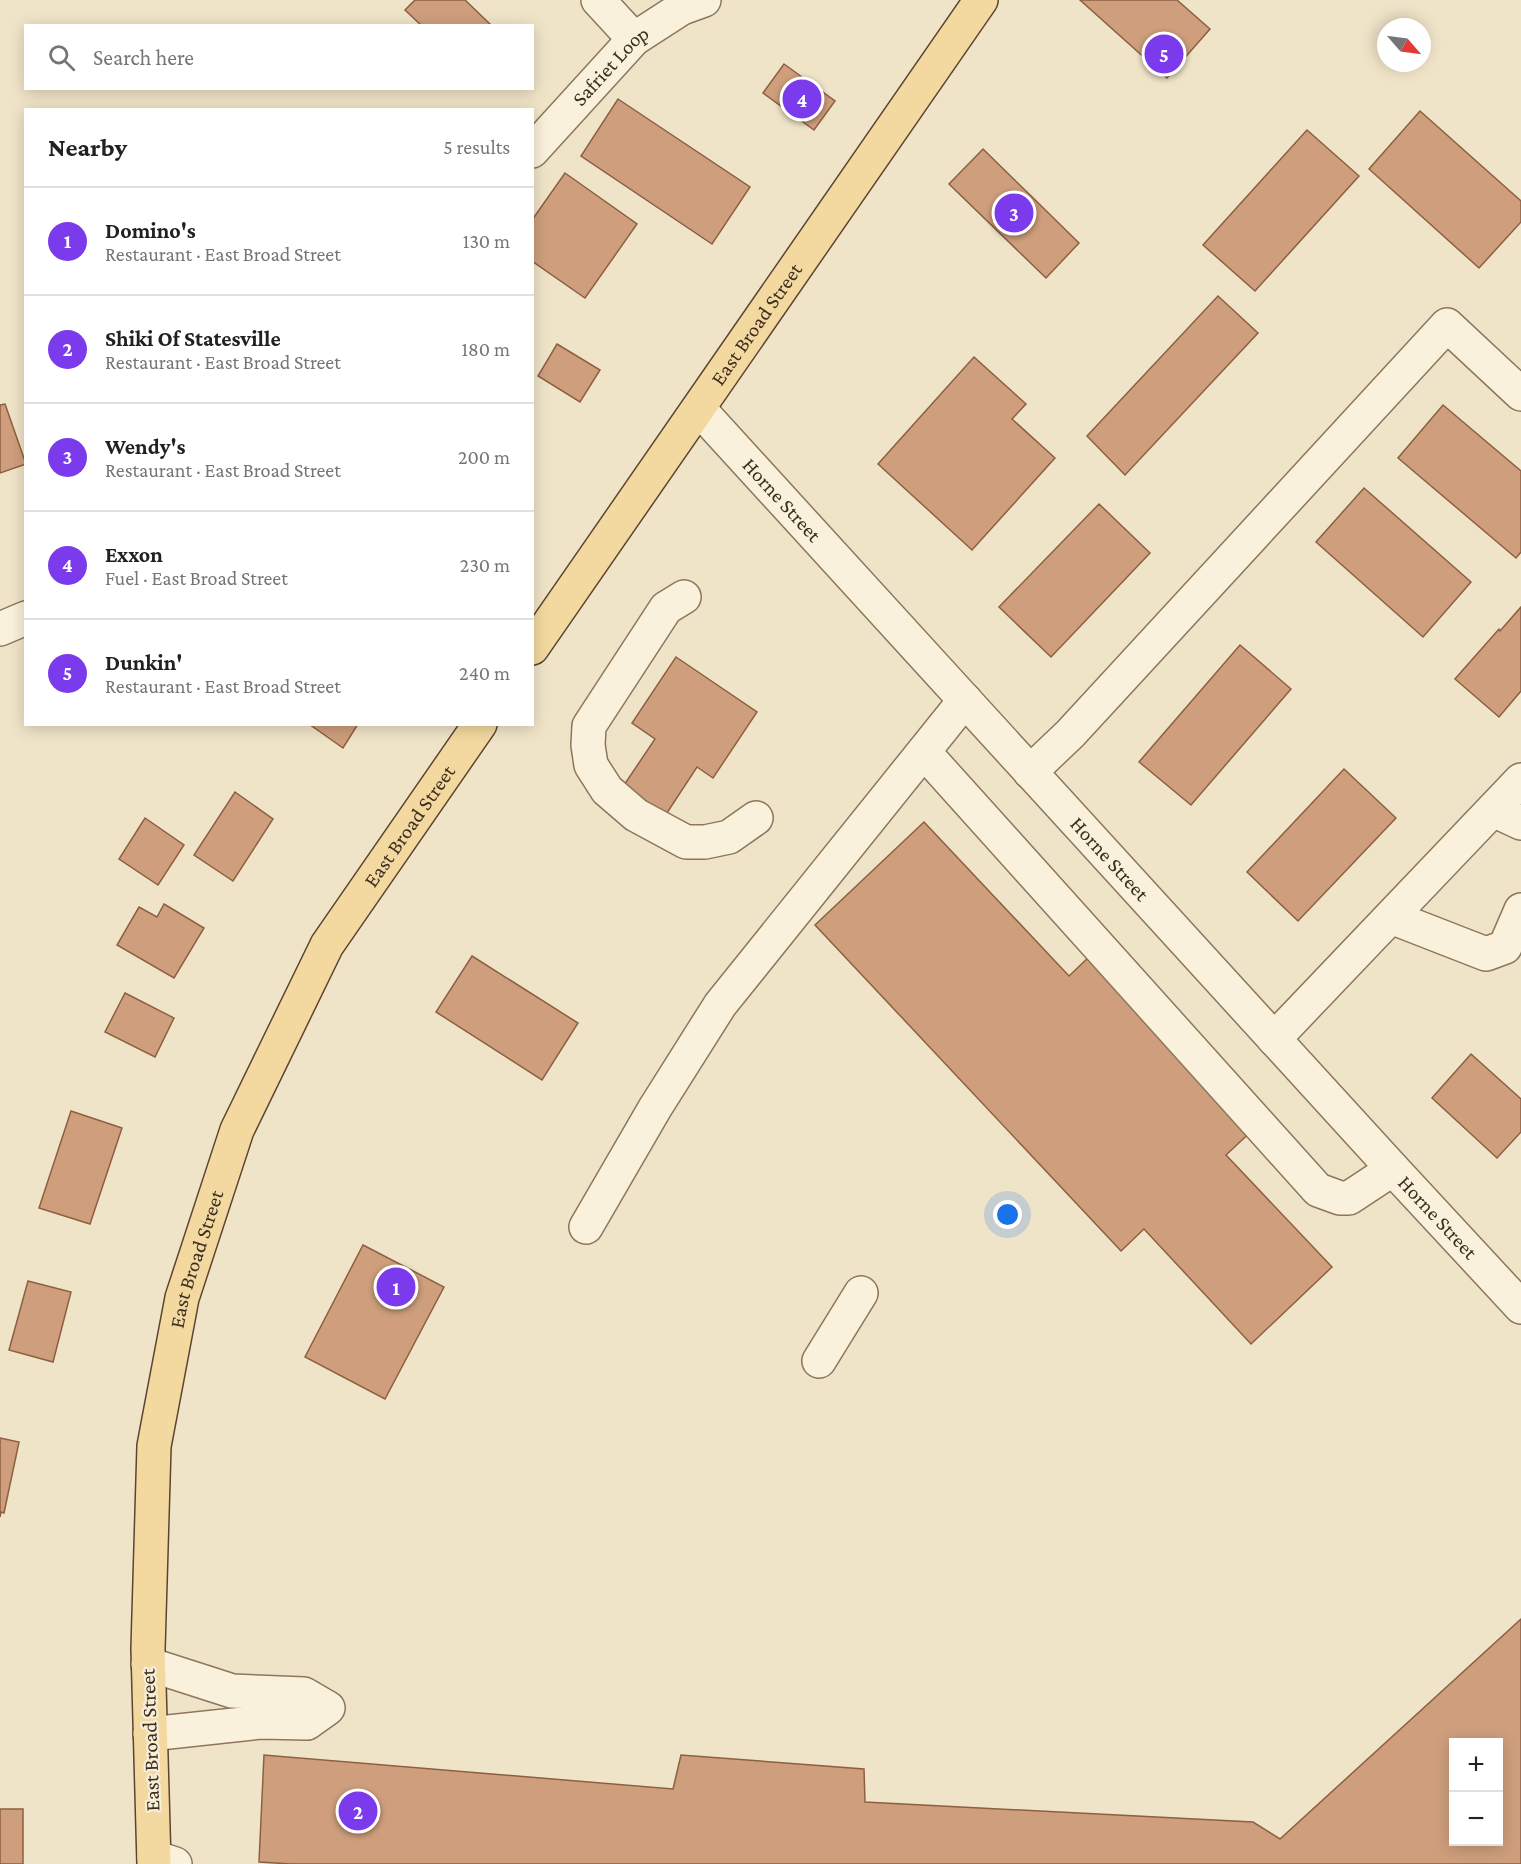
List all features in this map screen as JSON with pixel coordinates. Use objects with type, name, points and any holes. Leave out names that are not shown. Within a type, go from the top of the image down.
[{"type":"main road","name":"East Broad Street","points":[[534,645],[981,0]]},
{"type":"main road","name":"East Broad Street","points":[[161,1862],[150,1734],[148,1664],[154,1446],[182,1298],[237,1130],[327,945],[479,726]]},
{"type":"street","points":[[598,0],[634,39]]},
{"type":"street","name":"Safriet Loop","points":[[534,149],[634,39],[682,8],[704,0]]},
{"type":"street","points":[[1030,772],[1070,734],[1447,325],[1521,394]]},
{"type":"street","name":"Horne Street","points":[[699,409],[1393,1170],[1521,1307]]},
{"type":"street","points":[[684,597],[666,608],[589,726],[588,745],[591,765],[607,790],[636,815],[686,842],[705,842],[729,837],[756,818]]},
{"type":"street","points":[[0,629],[24,619]]},
{"type":"street","points":[[586,1227],[720,1005],[964,700]]},
{"type":"street","points":[[924,752],[1318,1190],[1340,1198],[1349,1198],[1393,1170]]},
{"type":"street","points":[[1274,1039],[1391,917],[1507,816],[1521,780]]},
{"type":"street","points":[[1391,917],[1486,954],[1505,947],[1521,910]]},
{"type":"street","points":[[819,1361],[861,1293]]},
{"type":"street","points":[[148,1664],[232,1691],[304,1694],[328,1708],[307,1723],[261,1722],[150,1734]]},
{"type":"building","points":[[415,0],[465,0],[490,24],[420,24],[405,10]]},
{"type":"building","points":[[1080,0],[1177,0],[1210,29],[1167,78]]},
{"type":"building","points":[[784,64],[835,101],[814,130],[763,93]]},
{"type":"building","points":[[618,99],[750,187],[712,244],[581,156]]},
{"type":"building","points":[[1420,111],[1521,201],[1521,222],[1479,268],[1369,169]]},
{"type":"building","points":[[1307,130],[1359,176],[1255,291],[1203,245]]},
{"type":"building","points":[[983,149],[1079,243],[1046,278],[949,184]]},
{"type":"building","points":[[565,173],[637,224],[585,298],[534,262],[534,217]]},
{"type":"building","points":[[1218,296],[1258,333],[1125,475],[1087,436]]},
{"type":"building","points":[[557,344],[600,370],[580,402],[538,376]]},
{"type":"building","points":[[974,357],[1026,404],[1012,419],[1055,458],[972,550],[878,464]]},
{"type":"building","points":[[5,404],[24,458],[24,465],[0,473],[0,405]]},
{"type":"building","points":[[1443,405],[1521,471],[1521,552],[1516,558],[1398,458]]},
{"type":"building","points":[[1364,488],[1471,582],[1423,637],[1316,542]]},
{"type":"building","points":[[1099,504],[1150,553],[1051,657],[999,607]]},
{"type":"building","points":[[1521,607],[1521,691],[1499,717],[1455,679]]},
{"type":"building","points":[[1240,645],[1291,689],[1191,805],[1139,762]]},
{"type":"building","points":[[676,657],[757,712],[713,778],[697,767],[663,819],[620,791],[655,739],[632,723]]},
{"type":"building","points":[[312,726],[357,726],[343,748]]},
{"type":"building","points":[[1344,769],[1396,818],[1298,921],[1247,872]]},
{"type":"building","points":[[235,792],[273,819],[233,881],[194,855]]},
{"type":"building","points":[[145,818],[184,845],[158,885],[119,859]]},
{"type":"building","points":[[924,822],[1069,976],[1094,952],[1257,1126],[1226,1155],[1332,1267],[1251,1344],[1144,1229],[1121,1251],[815,925]]},
{"type":"building","points":[[164,904],[204,928],[174,978],[117,945],[139,907],[157,917]]},
{"type":"building","points":[[472,956],[578,1023],[542,1080],[436,1012]]},
{"type":"building","points":[[125,993],[174,1018],[155,1057],[105,1032]]},
{"type":"building","points":[[1471,1054],[1521,1099],[1521,1132],[1497,1158],[1432,1098]]},
{"type":"building","points":[[71,1111],[122,1128],[90,1224],[39,1208]]},
{"type":"building","points":[[363,1245],[444,1287],[385,1399],[305,1357]]},
{"type":"building","points":[[28,1281],[71,1292],[53,1362],[9,1350]]},
{"type":"building","points":[[0,1438],[19,1442],[4,1513],[1,1512],[0,1517]]},
{"type":"building","points":[[1521,1619],[1521,1864],[291,1864],[259,1862],[264,1755],[673,1789],[681,1755],[864,1769],[865,1802],[1253,1822],[1280,1839]]},
{"type":"building","points":[[0,1809],[23,1809],[23,1864],[0,1864]]},
{"type":"place","name":"Dunkin'","points":[[1164,54]]},
{"type":"place","name":"Exxon","points":[[802,99]]},
{"type":"place","name":"Wendy's","points":[[1014,213]]},
{"type":"place","name":"Domino's","points":[[396,1287]]},
{"type":"place","name":"Shiki Of Statesville","points":[[358,1811]]}]
